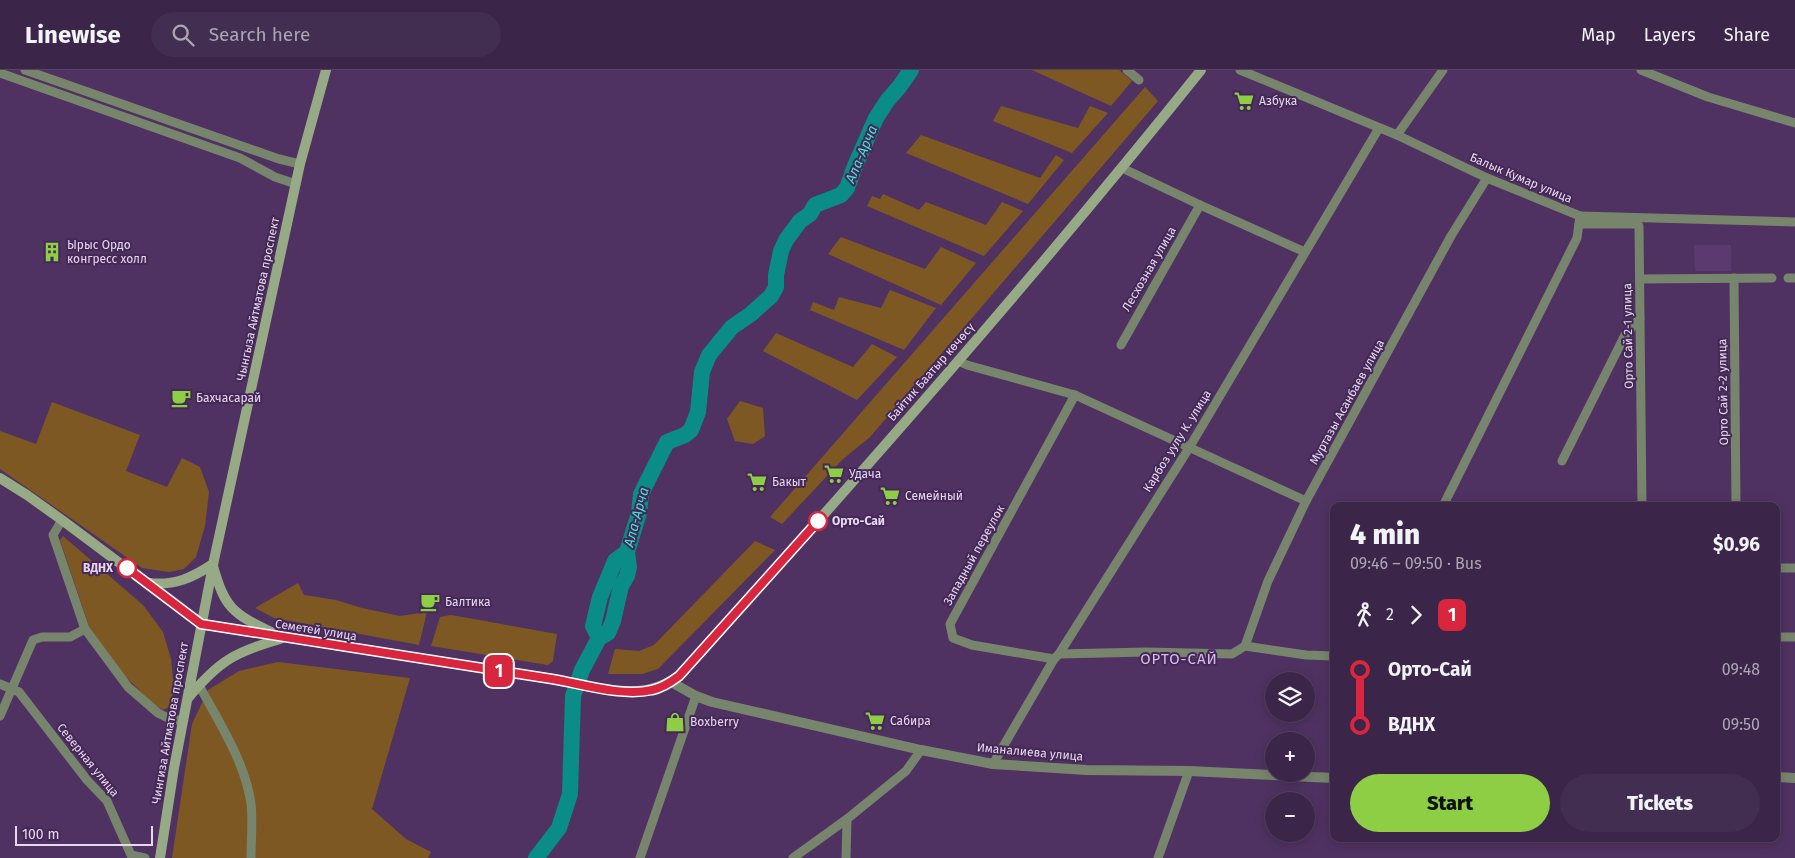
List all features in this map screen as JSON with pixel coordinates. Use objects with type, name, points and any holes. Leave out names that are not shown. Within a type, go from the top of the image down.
[{"type":"main road","name":"Чынгыза Айтматова проспект","points":[[213,564],[300,164],[326,70]]},
{"type":"main road","name":"Байтик Баатыр көчөсү","points":[[671,682],[691,664],[958,361],[1122,168],[1201,70]]},
{"type":"main road","name":"Семетей улица","points":[[0,478],[62,520],[201,624],[552,679],[610,690],[634,692],[652,690],[671,682]]},
{"type":"main road","points":[[148,583],[161,585],[180,582],[213,564],[223,596],[235,612],[241,617],[283,638]]},
{"type":"main road","name":"Чингиза Айтматова проспект","points":[[160,858],[182,721],[213,564]]},
{"type":"main road","points":[[188,698],[213,670],[231,657],[283,638]]},
{"type":"street","points":[[1126,70],[1139,80]]},
{"type":"street","name":"Балык Кумар улица","points":[[1240,70],[1397,135],[1579,220]]},
{"type":"street","points":[[1397,135],[1443,70]]},
{"type":"street","points":[[1641,70],[1708,97],[1795,123]]},
{"type":"street","points":[[30,84],[30,71],[243,146],[300,164]]},
{"type":"street","points":[[0,73],[240,158],[275,177],[296,184]]},
{"type":"street","name":"Карбоз уулу К. улица","points":[[993,764],[1056,657],[1188,448],[1379,128]]},
{"type":"street","points":[[240,158],[243,146]]},
{"type":"street","points":[[1122,168],[1306,252]]},
{"type":"street","name":"Муртазы Асанбаев улица","points":[[1245,646],[1268,581],[1306,502],[1451,236],[1487,178]]},
{"type":"street","name":"Лесхозная улица","points":[[1121,345],[1200,205]]},
{"type":"street","points":[[1445,502],[1577,238],[1579,220],[1795,222]]},
{"type":"street","name":"Орто Сай 2-1 улица","points":[[1579,220],[1638,225],[1642,502]]},
{"type":"street","name":"Орто Сай 2-2 улица","points":[[1734,278],[1736,502]]},
{"type":"street","points":[[1640,279],[1772,278]]},
{"type":"street","points":[[1562,461],[1626,335],[1640,318]]},
{"type":"street","points":[[958,361],[1076,395],[1306,502]]},
{"type":"street","name":"Западный переулок","points":[[1056,657],[972,645],[953,638],[950,624],[1076,395]]},
{"type":"street","points":[[62,520],[53,535],[85,629],[128,687],[158,713],[182,721]]},
{"type":"street","points":[[1782,568],[1795,568]]},
{"type":"street","points":[[0,716],[33,640],[42,637],[70,637],[85,629]]},
{"type":"street","points":[[1780,637],[1795,636]]},
{"type":"street","points":[[1056,657],[1146,652],[1232,654],[1245,646],[1306,655],[1330,656]]},
{"type":"street","name":"Иманалиева улица","points":[[671,682],[696,696],[729,705],[921,750],[993,764],[1086,770],[1189,771],[1330,778]]},
{"type":"street","name":"Северная улица","points":[[0,684],[19,692],[87,780],[107,801],[131,855],[145,858]]},
{"type":"street","points":[[199,685],[237,755],[247,786],[251,805],[251,858]]},
{"type":"street","points":[[640,858],[696,696]]},
{"type":"street","points":[[793,858],[847,819],[906,771],[921,750]]},
{"type":"street","points":[[1158,858],[1189,771]]},
{"type":"street","points":[[1780,777],[1795,778]]},
{"type":"street","points":[[846,858],[847,819]]},
{"type":"shaded area","points":[[1032,70],[1119,70],[1132,81],[1111,106]]},
{"type":"shaded area","points":[[1145,87],[1158,101],[870,437],[842,460],[782,524],[770,517]]},
{"type":"shaded area","points":[[1001,106],[1078,128],[1090,106],[1108,113],[1072,153],[993,121]]},
{"type":"shaded area","points":[[921,135],[1040,178],[1056,155],[1064,160],[1028,204],[906,153]]},
{"type":"shaded area","points":[[883,194],[919,210],[926,202],[986,225],[1002,202],[1023,211],[984,256],[867,206],[872,196],[880,199]]},
{"type":"shaded area","points":[[841,237],[925,269],[941,247],[976,263],[941,305],[828,254]]},
{"type":"shaded area","points":[[1694,245],[1731,245],[1731,271],[1695,271]]},
{"type":"shaded area","points":[[890,290],[936,308],[904,350],[810,310],[813,302],[834,310],[839,297],[881,308]]},
{"type":"shaded area","points":[[776,333],[853,367],[872,344],[897,357],[857,400],[763,351]]},
{"type":"shaded area","points":[[740,401],[763,408],[765,436],[753,444],[735,441],[727,419]]},
{"type":"shaded area","points":[[52,402],[140,435],[126,471],[167,487],[182,458],[200,467],[209,492],[205,526],[196,557],[184,569],[169,572],[142,568],[0,469],[0,431],[36,444]]},
{"type":"shaded area","points":[[63,536],[143,605],[163,632],[171,659],[174,690],[169,707],[163,710],[152,703],[118,669],[90,629],[60,540]]},
{"type":"shaded area","points":[[755,541],[775,550],[658,669],[642,674],[608,674],[615,649],[639,651],[654,645]]},
{"type":"shaded area","points":[[298,583],[304,595],[336,600],[400,616],[427,612],[419,645],[274,618],[255,608]]},
{"type":"shaded area","points":[[451,615],[557,634],[553,661],[548,665],[431,646],[440,617]]},
{"type":"shaded area","points":[[278,662],[410,678],[372,809],[406,839],[431,852],[428,858],[172,858],[192,724],[208,690],[239,671]]},
{"type":"waterway","name":"Ала-Арча","points":[[536,858],[559,828],[570,794],[573,696],[582,670],[599,638],[593,626],[600,597],[615,561],[627,552],[639,513],[641,494],[667,442],[685,435],[691,430],[698,412],[702,372],[709,355],[732,327],[751,314],[771,296],[776,287],[776,275],[781,251],[786,240],[800,221],[810,214],[815,205],[841,195],[847,188],[876,118],[911,70]]},
{"type":"waterway","points":[[599,638],[608,633],[613,621],[621,586],[627,576],[629,567],[627,552]]},
{"type":"bus line","name":"1","points":[[127,568],[201,624],[552,679],[610,690],[634,692],[652,690],[671,682],[679,676],[818,521]]},
{"type":"place","name":"Азбука","points":[[1244,101]]},
{"type":"place","name":"Ырыс Ордо конгресс холл","points":[[52,252]]},
{"type":"place","name":"Бахчасарай","points":[[181,398]]},
{"type":"place","name":"Удача","points":[[834,474]]},
{"type":"place","name":"Бакыт","points":[[757,482]]},
{"type":"place","name":"Семейный","points":[[890,496]]},
{"type":"place","name":"Орто-Сай","points":[[818,521]]},
{"type":"place","name":"ВДНХ","points":[[127,568]]},
{"type":"place","name":"Балтика","points":[[430,602]]},
{"type":"place","name":"Сабира","points":[[875,721]]},
{"type":"place","name":"Boxberry","points":[[675,722]]},
{"type":"district","name":"ОРТО-САЙ","points":[[1179,659]]}]
